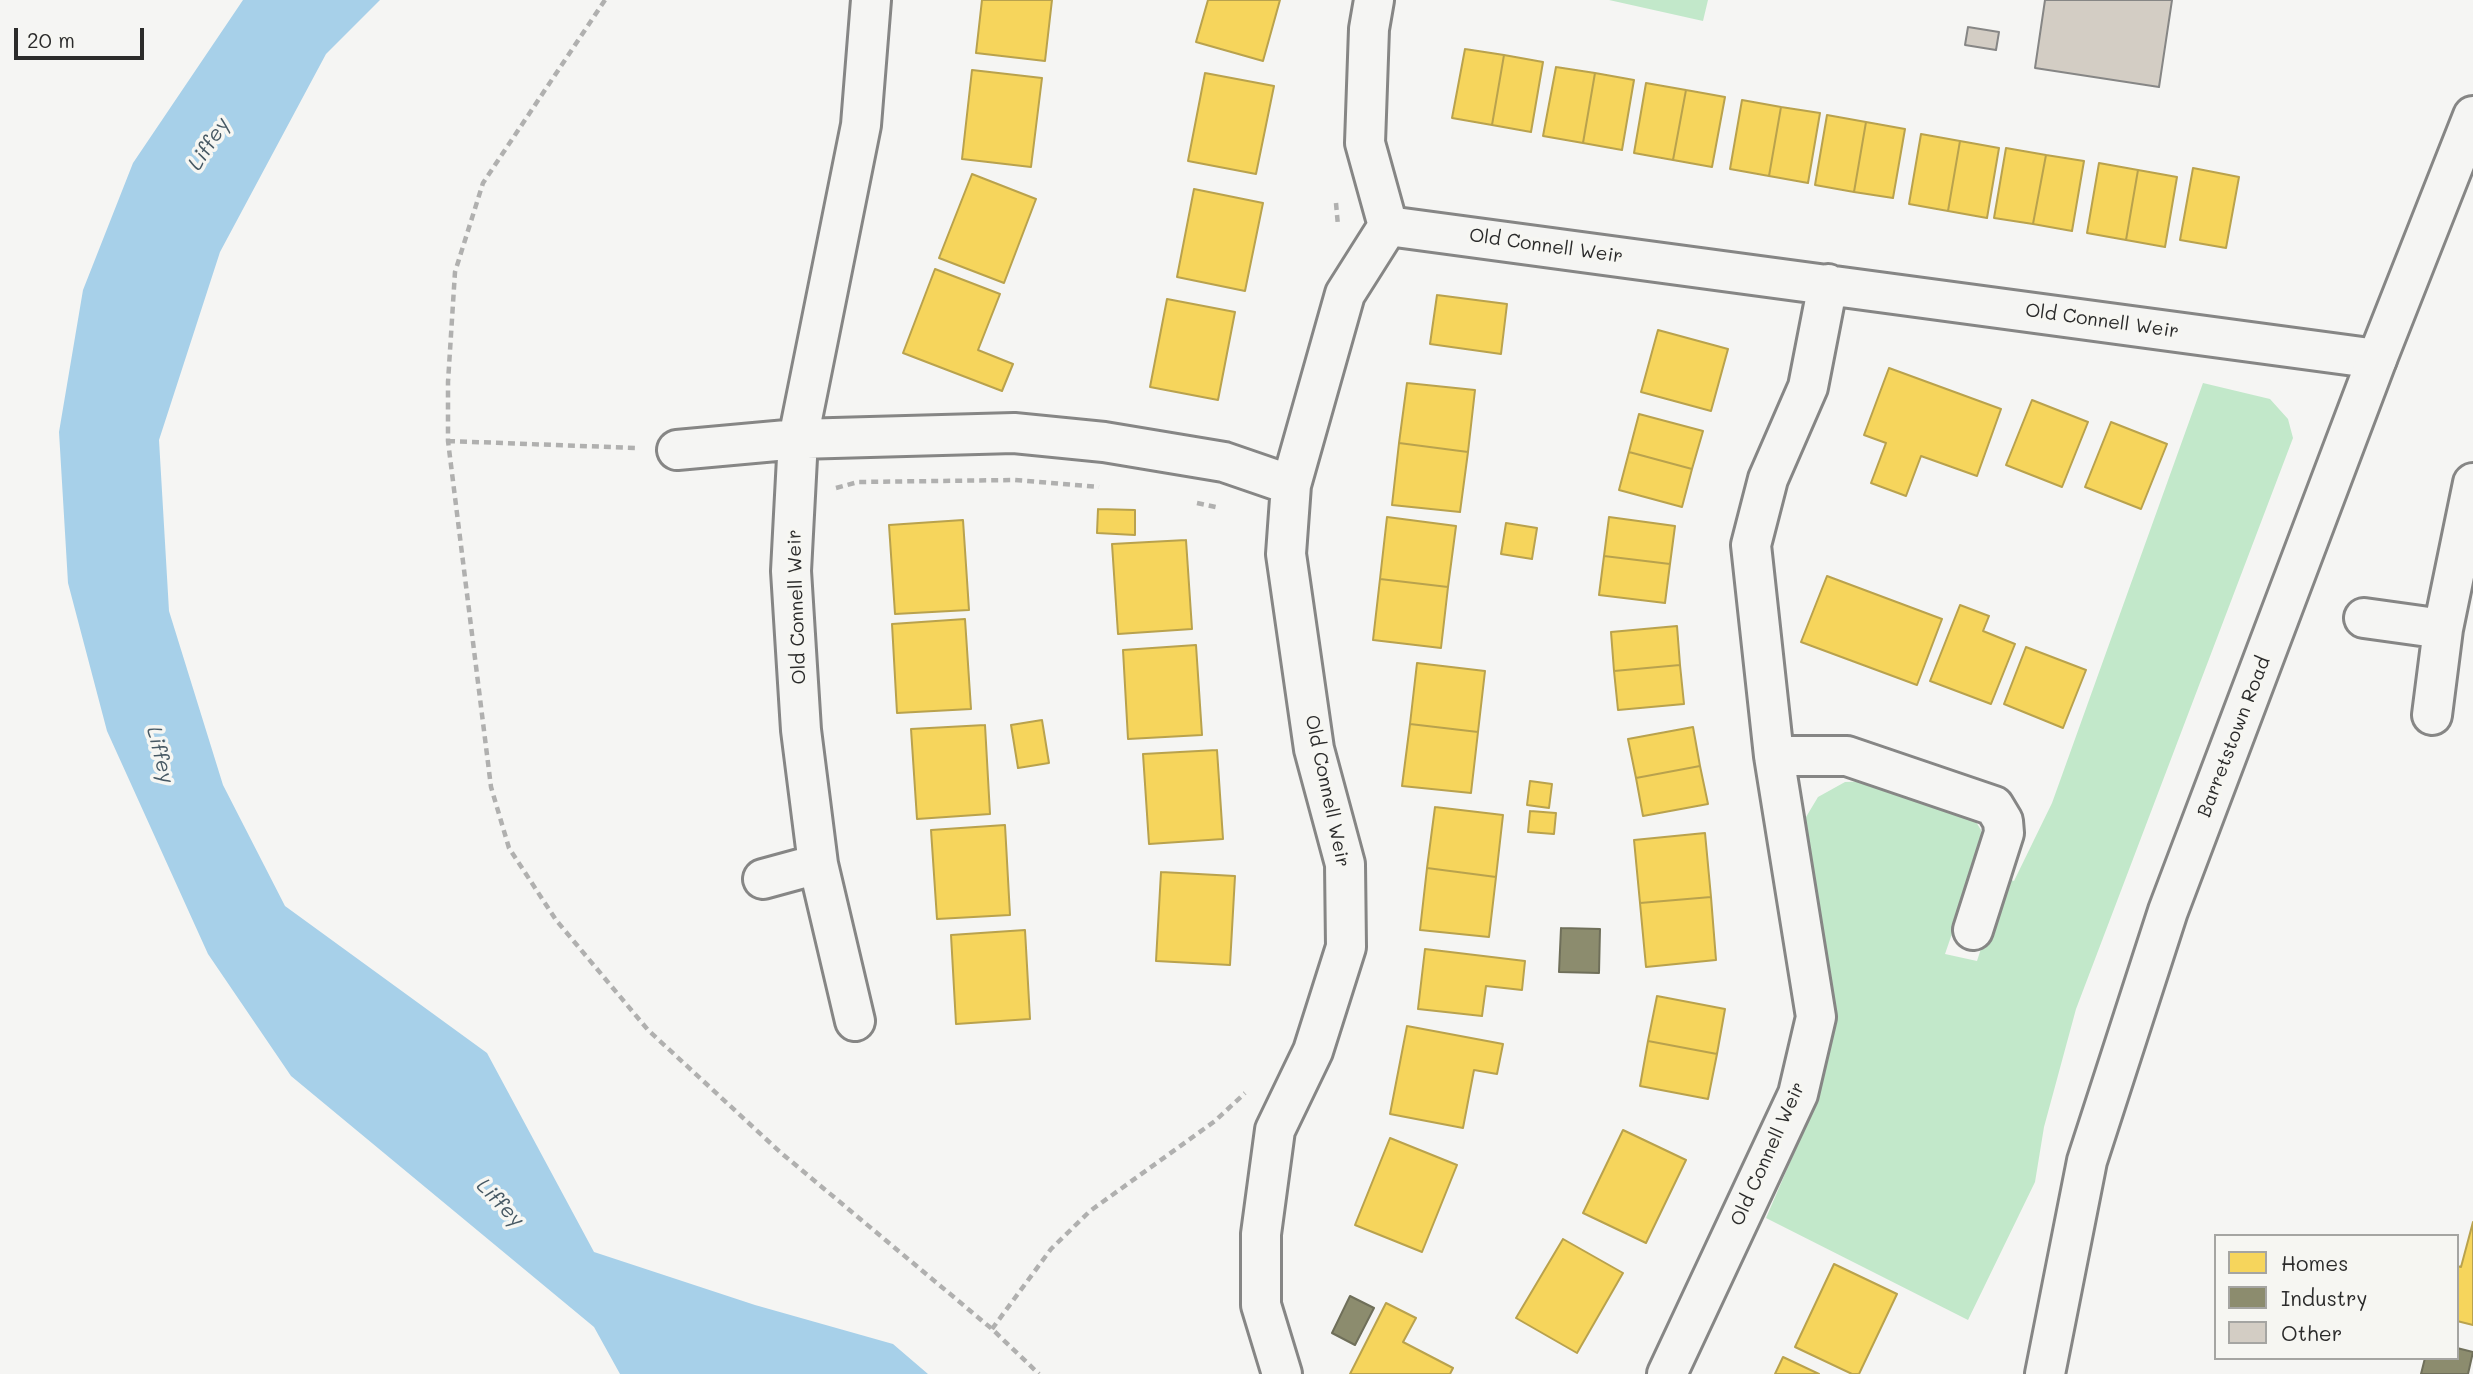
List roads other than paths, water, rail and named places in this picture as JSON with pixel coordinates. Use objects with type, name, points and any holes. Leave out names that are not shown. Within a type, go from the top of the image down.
[{"type":"street","name":"Old Connell Weir","points":[[855,1021],[818,864],[802,730],[791,571],[797,439],[861,125],[871,0]]},
{"type":"street","points":[[1374,0],[1369,29],[1366,143],[1388,226]]},
{"type":"street","name":"Barretstown Road","points":[[2045,1374],[2087,1161],[2168,911],[2377,359],[2473,116]]},
{"type":"street","name":"Old Connell Weir","points":[[1282,1374],[1261,1305],[1261,1234],[1275,1130],[1313,1051],[1346,947],[1345,864],[1314,749],[1286,554],[1291,485],[1345,294],[1388,226],[2377,359]]},
{"type":"street","name":"Old Connell Weir","points":[[1667,1374],[1798,1094],[1816,1017],[1774,756],[1751,545],[1768,479],[1808,387],[1828,284]]},
{"type":"street","points":[[677,450],[797,439],[1014,433],[1104,442],[1224,462],[1291,485]]},
{"type":"street","points":[[2432,715],[2444,629],[2473,483]]},
{"type":"street","points":[[2364,618],[2444,629]]},
{"type":"street","points":[[1774,756],[1847,756],[1994,806],[2003,821],[2004,833],[1973,930]]},
{"type":"street","points":[[763,879],[818,864]]},
{"type":"water","name":"Liffey","points":[[243,0],[380,0],[326,54],[220,252],[159,440],[169,611],[223,785],[285,906],[487,1053],[594,1252],[755,1305],[893,1344],[928,1374],[620,1374],[594,1327],[291,1076],[208,954],[107,731],[68,583],[59,432],[83,290],[133,163]]}]
